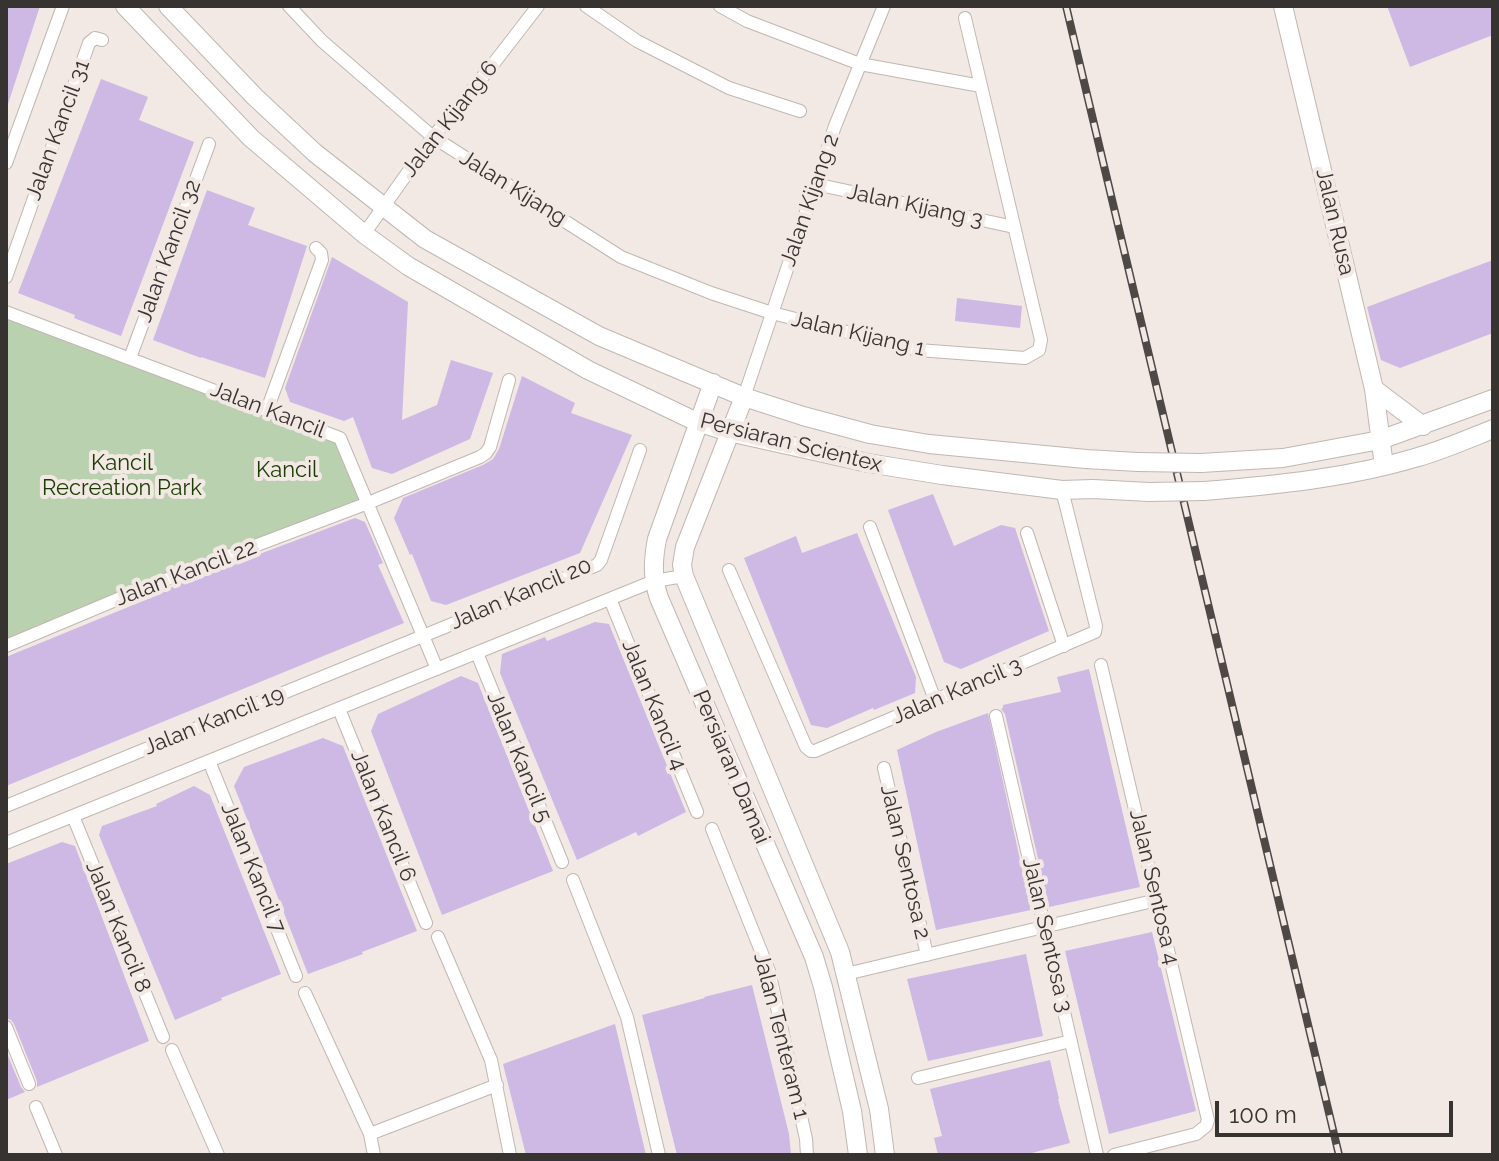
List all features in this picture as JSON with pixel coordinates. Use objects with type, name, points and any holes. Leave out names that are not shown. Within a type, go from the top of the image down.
[{"type":"main road","name":"Persiaran Scientex","points":[[125,6],[251,138],[364,234],[408,266],[588,370],[697,422],[729,432],[868,463],[942,475],[1062,490],[1149,492],[1288,484],[1420,457],[1493,429]]},
{"type":"main road","name":"Persiaran Scientex","points":[[168,6],[315,153],[425,239],[599,336],[744,397],[830,423],[914,441],[1086,459],[1201,463],[1283,458],[1380,440],[1493,399]]},
{"type":"main road","name":"Jalan Rusa","points":[[1283,6],[1374,389],[1384,466]]},
{"type":"main road","name":"Persiaran Damai","points":[[713,383],[657,539],[653,561],[654,581],[814,957],[848,1097],[858,1155]]},
{"type":"main road","points":[[1374,389],[1423,426]]},
{"type":"main road","name":"Persiaran Damai","points":[[744,397],[685,547],[684,576],[840,952],[879,1109],[885,1155]]},
{"type":"street","points":[[6,163],[10,142],[63,6]]},
{"type":"street","name":"Jalan Kijang","points":[[289,6],[322,41],[433,137],[621,257],[711,293],[772,313]]},
{"type":"street","name":"Jalan Kijang 6","points":[[364,234],[433,137],[538,6]]},
{"type":"street","points":[[586,6],[637,41],[729,88],[800,111]]},
{"type":"street","points":[[720,6],[747,21],[860,64],[981,86]]},
{"type":"street","name":"Jalan Kijang 2","points":[[744,397],[835,126],[884,6]]},
{"type":"street","points":[[965,18],[1014,227]]},
{"type":"street","name":"Jalan Kancil 31","points":[[6,277],[89,43],[95,38],[102,40]]},
{"type":"street","name":"Jalan Kancil 32","points":[[130,358],[209,144]]},
{"type":"street","name":"Jalan Kijang 3","points":[[815,184],[1014,227]]},
{"type":"street","name":"Jalan Kijang 1","points":[[772,313],[918,350],[1025,358],[1039,350],[1041,340],[1014,227]]},
{"type":"street","points":[[267,410],[322,260],[316,248]]},
{"type":"street","name":"Jalan Kancil","points":[[6,312],[340,438],[437,669]]},
{"type":"street","name":"Jalan Kancil 22","points":[[6,646],[149,586],[480,457],[490,447],[509,380]]},
{"type":"street","name":"Jalan Kancil 20","points":[[423,636],[597,565],[640,450]]},
{"type":"street","name":"Jalan Kancil 3","points":[[729,570],[806,747],[811,751],[1095,632],[1062,490]]},
{"type":"street","points":[[870,527],[935,700]]},
{"type":"street","points":[[1027,533],[1064,646]]},
{"type":"street","points":[[6,843],[654,581],[684,576]]},
{"type":"street","name":"Jalan Kancil 4","points":[[610,599],[697,812]]},
{"type":"street","name":"Jalan Kancil 19","points":[[6,806],[423,636]]},
{"type":"street","name":"Jalan Kancil 5","points":[[477,653],[562,862]]},
{"type":"street","name":"Jalan Sentosa 4","points":[[1101,665],[1208,1120],[1202,1131],[1114,1155]]},
{"type":"street","name":"Jalan Kancil 6","points":[[339,709],[426,923]]},
{"type":"street","name":"Jalan Sentosa 3","points":[[996,716],[1097,1155]]},
{"type":"street","name":"Jalan Kancil 7","points":[[209,761],[296,976]]},
{"type":"street","name":"Jalan Sentosa 2","points":[[884,768],[927,955]]},
{"type":"street","name":"Jalan Kancil 8","points":[[73,816],[163,1037]]},
{"type":"street","name":"Jalan Tenteram 1","points":[[712,829],[769,971],[807,1155]]},
{"type":"street","points":[[573,880],[627,1017],[659,1155]]},
{"type":"street","points":[[846,974],[1157,900]]},
{"type":"street","points":[[438,937],[491,1060],[510,1155]]},
{"type":"street","points":[[305,993],[370,1134],[374,1155]]},
{"type":"street","points":[[6,1027],[29,1084]]},
{"type":"street","points":[[918,1078],[1071,1041]]},
{"type":"street","points":[[172,1050],[218,1155]]},
{"type":"street","points":[[370,1134],[497,1085]]},
{"type":"street","points":[[36,1107],[56,1155]]},
{"type":"green space","name":"Kancil Recreation Park","points":[[6,312],[340,438],[369,503],[6,645]]},
{"type":"building","points":[[6,6],[40,6],[8,104],[6,104]]},
{"type":"building","points":[[1387,6],[1493,6],[1493,35],[1410,67]]},
{"type":"building","points":[[101,79],[148,97],[139,120],[194,142],[121,336],[18,293]]},
{"type":"building","points":[[207,190],[255,208],[248,225],[307,246],[265,378],[153,340]]},
{"type":"building","points":[[332,257],[408,302],[402,420],[437,405],[451,360],[493,373],[470,439],[392,474],[372,468],[353,417],[344,421],[290,402],[285,388]]},
{"type":"building","points":[[1493,260],[1493,333],[1400,368],[1381,360],[1367,307]]},
{"type":"building","points":[[957,298],[1022,306],[1020,328],[955,321]]},
{"type":"building","points":[[522,376],[575,403],[571,413],[632,435],[580,553],[446,605],[431,601],[394,518],[403,498],[493,459]]},
{"type":"building","points":[[933,494],[954,546],[1001,525],[1015,528],[1049,631],[961,669],[944,662],[888,510]]},
{"type":"building","points":[[355,518],[365,522],[383,563],[378,565],[404,623],[6,786],[6,657],[159,592]]},
{"type":"building","points":[[857,533],[916,677],[915,693],[827,728],[811,725],[744,558],[796,536],[802,553]]},
{"type":"building","points":[[595,622],[609,624],[686,812],[638,836],[636,832],[577,860],[500,673],[502,654]]},
{"type":"building","points":[[1089,669],[1140,887],[1049,907],[1005,714],[1001,709],[1003,705],[1061,692],[1057,677]]},
{"type":"building","points":[[461,676],[478,683],[553,871],[442,915],[371,731],[378,714]]},
{"type":"building","points":[[988,713],[1031,910],[936,930],[897,750]]},
{"type":"building","points":[[323,738],[343,746],[417,931],[308,974],[234,786],[244,767]]},
{"type":"building","points":[[194,786],[210,795],[281,974],[175,1020],[99,835],[102,826],[157,806]]},
{"type":"building","points":[[62,842],[75,846],[149,1041],[37,1087],[14,1024],[6,1018],[6,864]]},
{"type":"building","points":[[1152,932],[1196,1111],[1109,1134],[1065,951]]},
{"type":"building","points":[[1026,954],[1043,1036],[928,1061],[907,979]]},
{"type":"building","points":[[752,985],[789,1134],[791,1155],[677,1155],[642,1015]]},
{"type":"building","points":[[615,1024],[646,1155],[526,1155],[503,1064]]},
{"type":"building","points":[[6,1051],[25,1092],[6,1100]]},
{"type":"building","points":[[1050,1060],[1070,1143],[1024,1155],[938,1155],[934,1138],[942,1136],[930,1089]]},
{"type":"railway","points":[[1066,6],[1339,1155]]},
{"type":"park label","name":"Kancil","points":[[287,470]]}]
